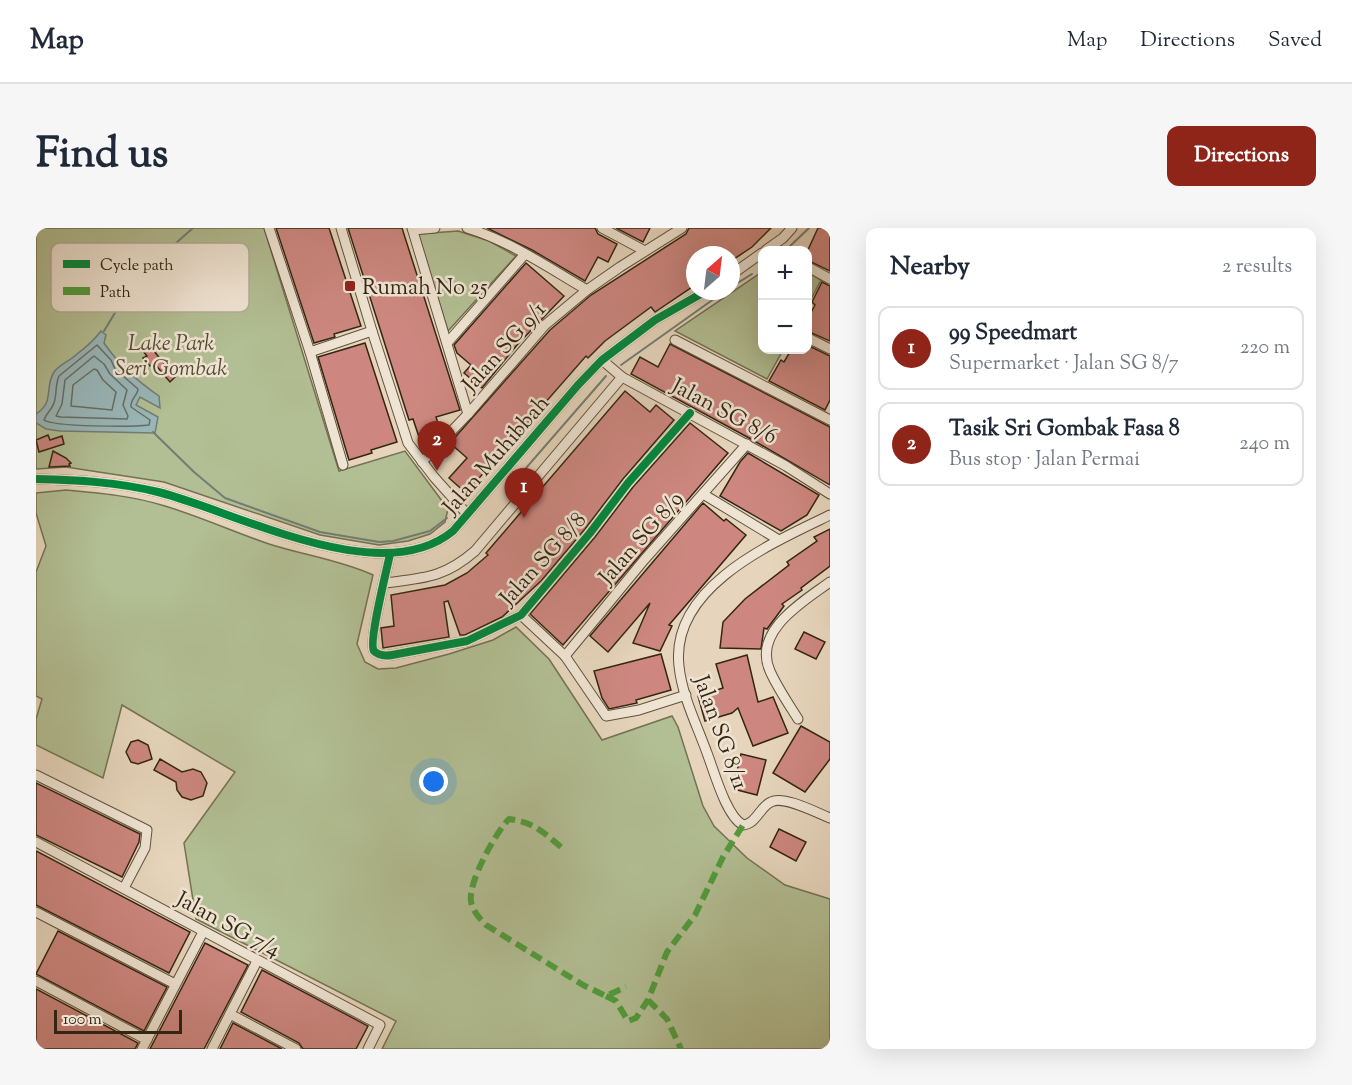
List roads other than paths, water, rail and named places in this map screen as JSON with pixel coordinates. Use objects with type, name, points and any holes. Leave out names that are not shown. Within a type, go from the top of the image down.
[{"type":"street","points":[[269,228],[310,352],[343,465]]},
{"type":"street","points":[[341,228],[408,443],[466,514]]},
{"type":"street","points":[[435,228],[413,229],[468,414]]},
{"type":"street","points":[[467,228],[479,231],[525,254],[587,290]]},
{"type":"street","points":[[602,228],[645,251]]},
{"type":"street","name":"Jalan SG 9/1","points":[[422,462],[468,414],[545,325],[587,290],[682,228]]},
{"type":"street","points":[[772,246],[792,228]]},
{"type":"street","points":[[448,342],[525,254]]},
{"type":"street","points":[[740,269],[758,256]]},
{"type":"street","points":[[812,270],[830,279]]},
{"type":"street","name":"Jalan Muhibbah","points":[[36,479],[105,481],[143,488],[271,531],[315,543],[390,554],[413,551],[433,544],[453,531],[602,360],[655,320],[690,300]]},
{"type":"street","points":[[310,352],[372,331]]},
{"type":"street","points":[[675,340],[830,420]]},
{"type":"street","points":[[812,340],[830,349]]},
{"type":"street","name":"Jalan SG 8/6","points":[[602,360],[622,377],[747,444],[830,494]]},
{"type":"street","points":[[390,554],[385,583],[441,574],[460,564],[475,550],[622,377]]},
{"type":"street","name":"Jalan SG 8/8","points":[[385,583],[373,633],[372,645],[378,654],[392,655],[459,644],[521,615],[590,533],[628,483],[690,413]]},
{"type":"street","name":"Jalan SG 8/9","points":[[565,656],[644,560],[747,444]]},
{"type":"street","points":[[703,494],[778,540]]},
{"type":"street","name":"Jalan SG 8/11","points":[[830,515],[778,540],[746,559],[714,584],[694,607],[682,635],[679,655],[679,667],[686,695],[725,800],[737,822],[743,825],[750,824],[771,801],[790,802],[830,818]]},
{"type":"street","points":[[798,719],[769,669],[766,657],[769,643],[778,624],[788,612],[830,582]]},
{"type":"street","points":[[521,615],[565,656],[606,716],[639,710],[686,695]]},
{"type":"street","points":[[36,775],[147,830],[145,848],[124,888]]},
{"type":"street","name":"Jalan SG 7/4","points":[[36,842],[380,1025],[368,1049]]},
{"type":"street","points":[[36,912],[176,984]]},
{"type":"street","points":[[36,981],[145,1045],[203,932]]},
{"type":"street","points":[[212,1049],[257,961]]},
{"type":"street","points":[[230,1014],[296,1049]]},
{"type":"water","points":[[101,331],[106,335],[104,343],[122,365],[159,396],[160,408],[140,397],[136,405],[158,417],[155,433],[60,431],[46,429],[36,423],[36,414],[45,405],[54,372],[87,346]]},
{"type":"waterway","points":[[176,243],[193,228]]},
{"type":"waterway","points":[[790,246],[809,228]]},
{"type":"waterway","points":[[740,281],[752,274]]},
{"type":"waterway","points":[[621,365],[712,300]]},
{"type":"waterway","points":[[104,331],[116,312]]},
{"type":"waterway","points":[[506,491],[606,376]]},
{"type":"waterway","points":[[153,432],[225,498],[320,532],[379,542],[393,541],[430,531],[447,518]]},
{"type":"place","name":"Rumah No 25","points":[[350,286]]},
{"type":"place","name":"Tasik Sri Gombak Fasa 8","points":[[437,471]]},
{"type":"place","name":"99 Speedmart","points":[[524,518]]},
{"type":"park label","name":"Lake Park Seri Gombak","points":[[171,354]]}]
